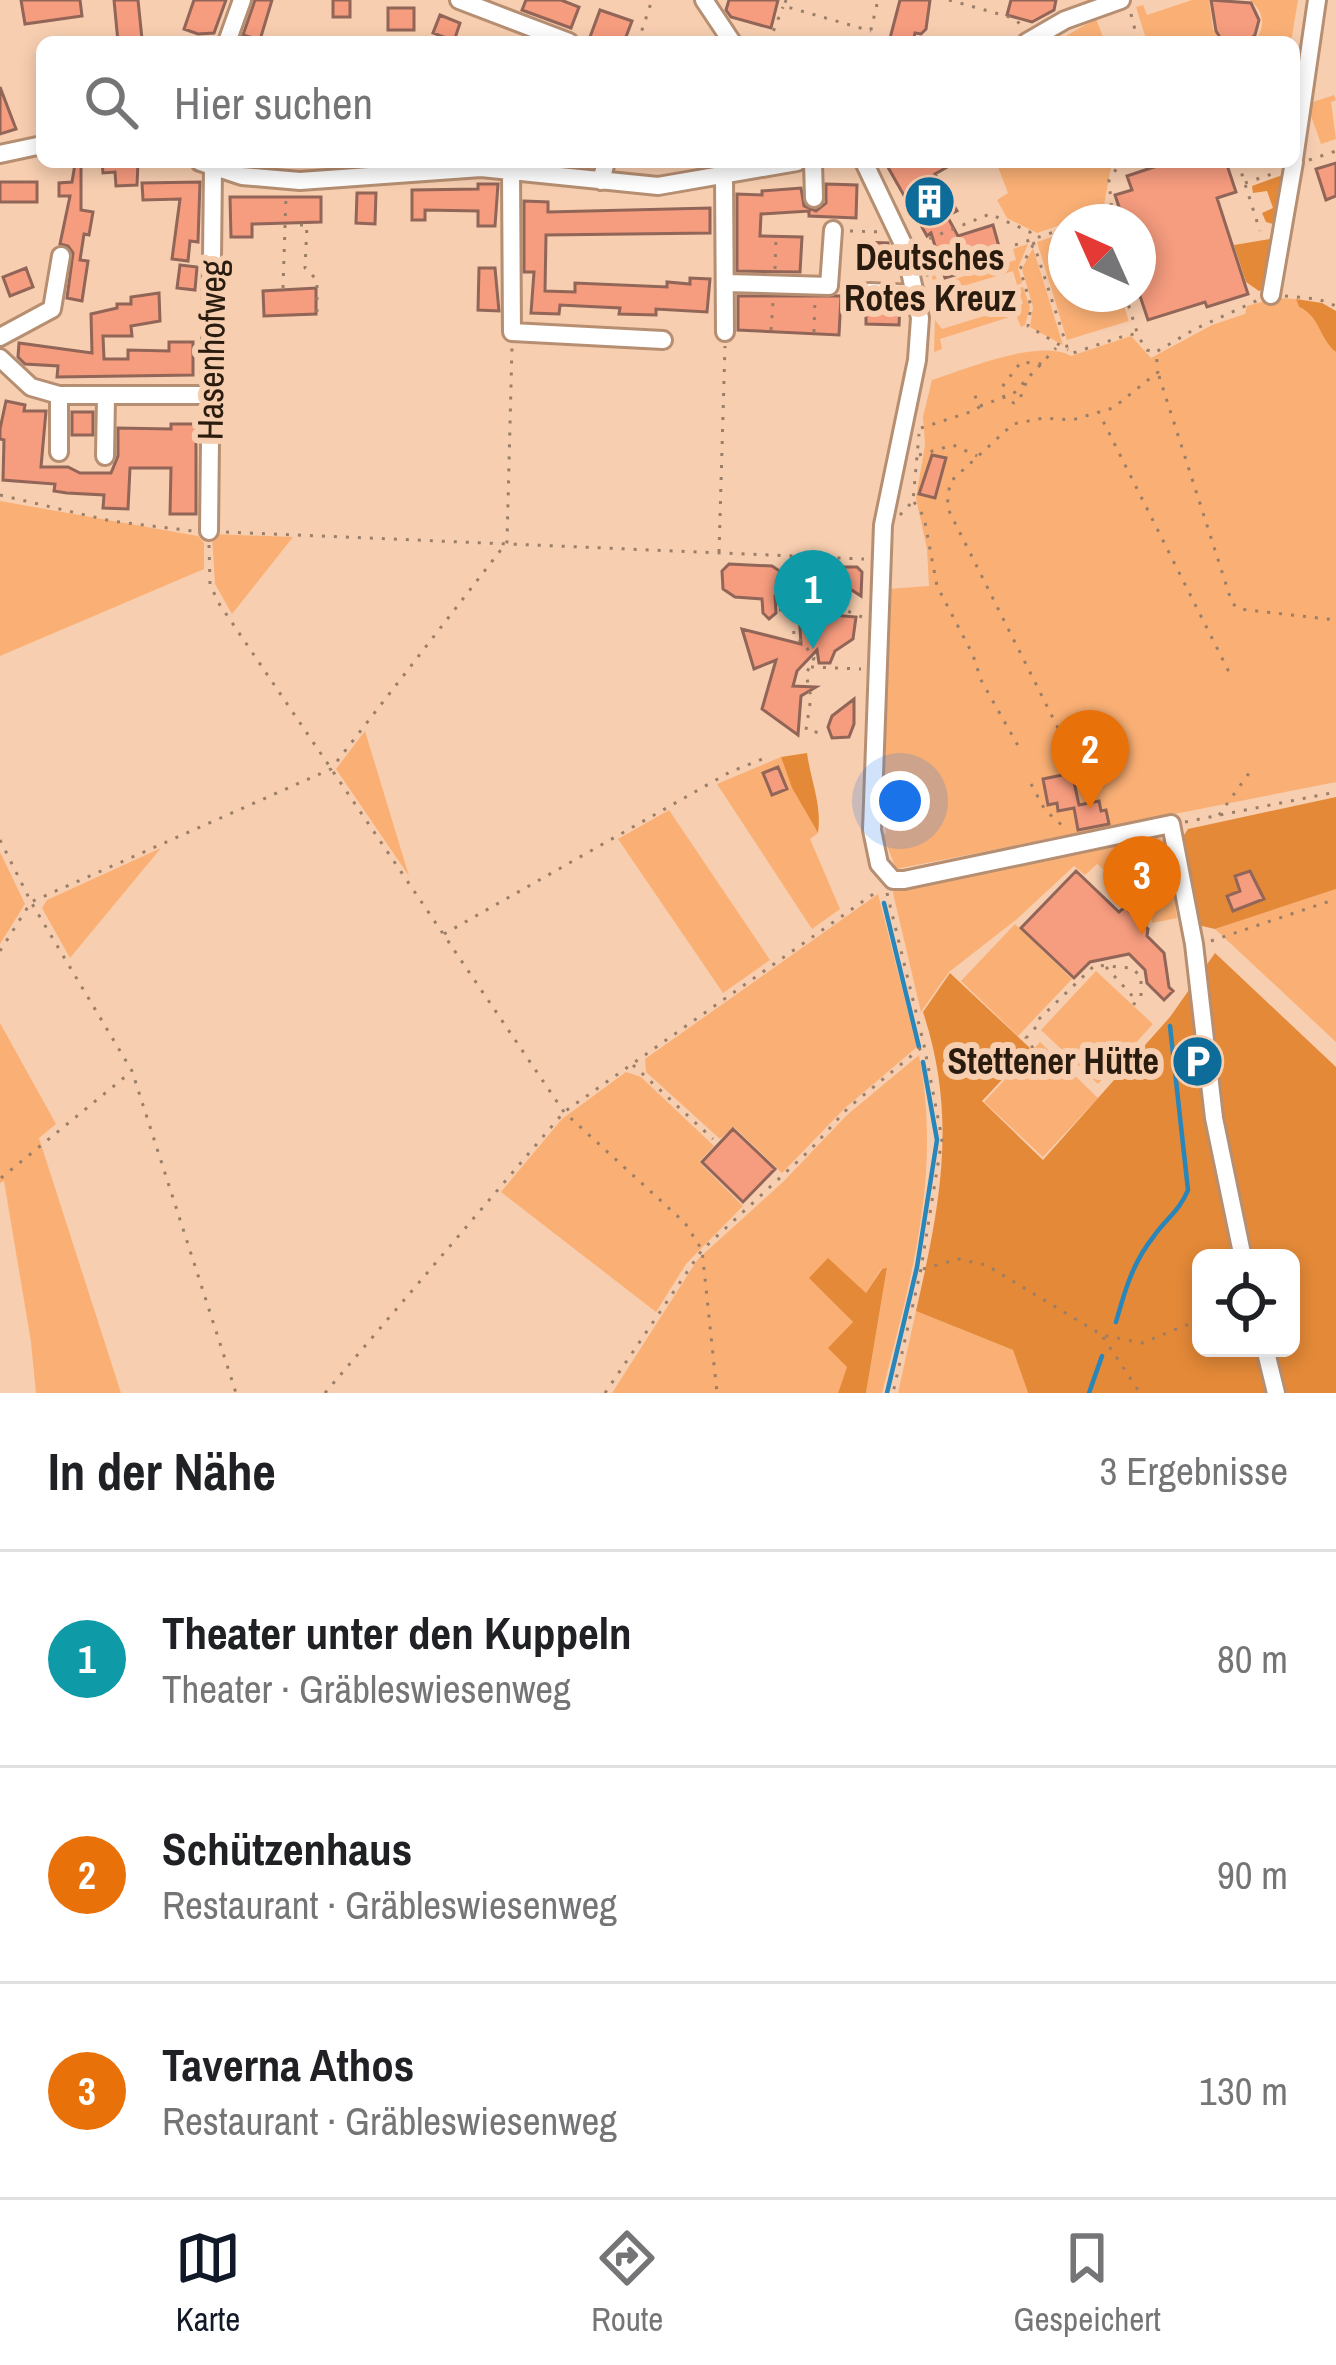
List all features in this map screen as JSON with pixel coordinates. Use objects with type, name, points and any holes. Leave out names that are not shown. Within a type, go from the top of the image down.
[{"type":"street","points":[[228,36],[242,0]]},
{"type":"street","points":[[459,0],[552,36]]},
{"type":"street","points":[[704,0],[728,36]]},
{"type":"street","points":[[1300,124],[1317,0]]},
{"type":"street","points":[[1036,36],[1082,7],[1125,4]]},
{"type":"street","points":[[0,154],[36,146]]},
{"type":"street","name":"Hasenhofweg","points":[[206,168],[209,531]]},
{"type":"street","points":[[216,168],[242,176],[286,179],[512,170],[658,187],[766,168]]},
{"type":"street","points":[[601,181],[604,168]]},
{"type":"street","points":[[813,168],[814,198]]},
{"type":"street","points":[[867,168],[920,272],[917,360],[880,559],[872,830],[879,864],[893,880],[1171,824],[1194,944],[1214,1118],[1241,1249]]},
{"type":"street","points":[[1271,295],[1293,168]]},
{"type":"street","points":[[512,170],[512,332],[663,340]]},
{"type":"street","points":[[724,176],[725,332]]},
{"type":"street","points":[[726,283],[829,286],[832,230]]},
{"type":"street","points":[[0,338],[52,309],[61,256]]},
{"type":"street","points":[[869,292],[917,294]]},
{"type":"street","points":[[0,358],[31,387],[59,395],[210,395]]},
{"type":"street","points":[[59,395],[59,452]]},
{"type":"street","points":[[105,456],[106,397]]},
{"type":"street","points":[[1266,1357],[1276,1393]]},
{"type":"path","points":[[640,36],[652,0]]},
{"type":"path","points":[[870,36],[878,0]]},
{"type":"path","points":[[949,0],[1013,18],[1027,36]]},
{"type":"path","points":[[771,36],[785,3],[871,31]]},
{"type":"path","points":[[1125,4],[1136,36]]},
{"type":"path","points":[[1111,204],[1109,180],[1117,168]]},
{"type":"path","points":[[1240,168],[1260,231]]},
{"type":"path","points":[[283,288],[286,179]]},
{"type":"path","points":[[832,230],[907,241],[990,214],[1030,232],[1068,350]]},
{"type":"path","points":[[300,225],[307,225],[305,268],[317,280],[317,313]]},
{"type":"path","points":[[1015,245],[1048,235]]},
{"type":"path","points":[[907,241],[920,272]]},
{"type":"path","points":[[1028,326],[1031,306],[1020,268],[1033,241]]},
{"type":"path","points":[[1013,287],[1025,284]]},
{"type":"path","points":[[814,332],[816,286]]},
{"type":"path","points":[[1131,312],[1138,335],[1148,350],[1156,352],[1271,295]]},
{"type":"path","points":[[1298,297],[1336,306]]},
{"type":"path","points":[[1020,328],[1028,326],[1073,353],[1138,335]]},
{"type":"path","points":[[0,951],[31,902],[331,769],[506,542],[512,332]]},
{"type":"path","points":[[719,554],[725,332]]},
{"type":"path","points":[[1042,364],[1021,362],[1002,386],[1004,398],[1014,404],[1019,401],[1030,374],[1042,364],[1058,347]]},
{"type":"path","points":[[1156,352],[1158,372],[1234,607],[1336,620]]},
{"type":"path","points":[[1058,728],[947,507],[950,482],[1013,424],[1044,418],[1072,420],[1126,401],[1158,372]]},
{"type":"path","points":[[919,429],[970,414],[1026,383]]},
{"type":"path","points":[[972,390],[980,406]]},
{"type":"path","points":[[1098,411],[1232,678]]},
{"type":"path","points":[[897,453],[917,455],[953,445],[978,457]]},
{"type":"path","points":[[0,495],[111,521],[209,531],[880,559]]},
{"type":"path","points":[[913,501],[924,518],[937,586],[1021,751]]},
{"type":"path","points":[[209,531],[210,584],[218,602],[564,1112],[685,1223],[702,1250],[717,1393]]},
{"type":"path","points":[[778,610],[793,609],[813,597],[877,620]]},
{"type":"path","points":[[793,609],[794,638],[814,658],[806,674],[811,697],[806,730],[825,734]]},
{"type":"path","points":[[809,667],[876,670]]},
{"type":"path","points":[[443,935],[730,772],[770,756]]},
{"type":"path","points":[[1218,817],[1252,769]]},
{"type":"path","points":[[1031,784],[1045,810],[1064,824],[1069,844]]},
{"type":"path","points":[[1171,824],[1336,792]]},
{"type":"path","points":[[0,840],[31,902],[132,1071],[236,1393]]},
{"type":"path","points":[[325,1393],[564,1112],[885,886],[942,1139],[921,1269],[892,1393]]},
{"type":"path","points":[[1211,941],[1336,899]]},
{"type":"path","points":[[1033,1048],[1026,1038],[1095,965],[1105,964],[1132,968],[1142,976],[1141,997],[1135,1003],[1105,964]]},
{"type":"path","points":[[1064,993],[1069,999]]},
{"type":"path","points":[[605,1393],[702,1250],[848,1108],[924,1045]]},
{"type":"path","points":[[632,1064],[713,1139]]},
{"type":"path","points":[[1,1178],[132,1071]]},
{"type":"path","points":[[921,1269],[958,1259],[986,1264],[1102,1336],[1142,1343],[1192,1323]]},
{"type":"path","points":[[1102,1336],[1139,1393]]},
{"type":"shaded area","points":[[1192,0],[1209,0],[1218,36],[1145,36],[1136,7],[1143,5],[1147,15]]},
{"type":"shaded area","points":[[1250,0],[1298,0],[1292,36],[1258,36],[1259,10]]},
{"type":"shaded area","points":[[1096,19],[1103,36],[1066,36]]},
{"type":"shaded area","points":[[1334,95],[1336,139],[1321,144],[1307,104]]},
{"type":"shaded area","points":[[998,168],[1111,168],[1104,204],[1048,204],[1048,229],[1037,233],[1007,218],[997,200],[1008,193]]},
{"type":"shaded area","points":[[1288,173],[1268,288],[1259,291],[1246,282],[1234,245],[1270,239],[1273,224],[1262,213],[1273,208],[1267,191],[1253,193],[1252,186]]},
{"type":"shaded area","points":[[1048,238],[1048,278],[1037,242]]},
{"type":"shaded area","points":[[1028,244],[1018,268],[1022,283],[1017,285],[1013,271],[937,294],[935,305],[932,276],[939,284],[1016,260],[1013,249]]},
{"type":"shaded area","points":[[1033,248],[1048,312],[1053,312],[1063,345],[1030,327],[1033,307],[1022,269]]},
{"type":"shaded area","points":[[1023,287],[1030,307],[1025,325],[1021,327],[1016,315],[940,339],[942,349],[934,352],[935,320],[942,329],[1023,304],[1018,288]]},
{"type":"shaded area","points":[[1277,298],[1296,299],[1336,352],[1336,782],[896,869],[883,835],[882,809],[887,589],[929,586],[916,498],[925,445],[923,417],[932,380],[1022,353],[1057,351],[1071,356],[1131,336],[1151,358],[1212,325],[1245,314],[1247,306]]},
{"type":"shaded area","points":[[1296,299],[1322,303],[1336,311],[1336,352],[1299,307]]},
{"type":"shaded area","points":[[1058,312],[1126,312],[1129,321],[1067,340]]},
{"type":"shaded area","points":[[0,501],[198,536],[204,543],[204,569],[0,656]]},
{"type":"shaded area","points":[[212,534],[293,537],[232,614],[215,584]]},
{"type":"shaded area","points":[[365,731],[409,876],[336,769]]},
{"type":"shaded area","points":[[807,753],[818,833],[792,788],[781,757]]},
{"type":"shaded area","points":[[781,757],[792,788],[818,833],[810,839],[840,909],[812,929],[717,784]]},
{"type":"shaded area","points":[[1336,797],[1336,889],[1215,929],[1193,924],[1178,844],[1188,829]]},
{"type":"shaded area","points":[[669,810],[770,960],[723,993],[618,839]]},
{"type":"shaded area","points":[[1149,832],[1167,843],[1177,918],[1152,923],[1149,867],[1124,861],[1117,881],[1097,864],[1085,875],[1074,866],[949,972],[921,1012],[893,893],[897,887]]},
{"type":"shaded area","points":[[161,848],[70,958],[42,908],[47,900]]},
{"type":"shaded area","points":[[0,852],[25,904],[0,944]]},
{"type":"shaded area","points":[[1336,889],[1336,1042],[1215,929]]},
{"type":"shaded area","points":[[878,894],[917,1047],[845,1108],[782,1173],[734,1127],[720,1139],[646,1072],[645,1059]]},
{"type":"shaded area","points":[[1015,924],[1072,979],[1018,1036],[961,981]]},
{"type":"shaded area","points":[[1215,953],[1336,1067],[1336,1393],[1028,1393],[1013,1350],[916,1311],[942,1162],[940,1089],[923,1012],[950,973],[1031,1049],[982,1101],[1043,1160],[1170,1017]]},
{"type":"shaded area","points":[[1096,971],[1153,1024],[1098,1084],[1041,1030]]},
{"type":"shaded area","points":[[0,1023],[56,1124],[39,1138],[121,1393],[36,1393],[4,1181],[0,1183]]},
{"type":"shaded area","points":[[1040,1042],[1098,1098],[1043,1157],[984,1102]]},
{"type":"shaded area","points":[[919,1055],[927,1142],[925,1184],[913,1267],[882,1393],[866,1393],[887,1269],[881,1269],[866,1293],[810,1278],[853,1322],[838,1393],[612,1393],[698,1259],[784,1181],[847,1115]]},
{"type":"shaded area","points":[[626,1072],[641,1077],[714,1146],[699,1162],[743,1206],[686,1264],[656,1312],[501,1192],[562,1119]]},
{"type":"shaded area","points":[[828,1258],[866,1293],[887,1268],[866,1393],[838,1393],[847,1367],[828,1348],[853,1322],[809,1278]]},
{"type":"shaded area","points":[[916,1311],[1013,1350],[1028,1393],[898,1393]]},
{"type":"building","points":[[21,0],[80,0],[82,16],[25,24]]},
{"type":"building","points":[[114,0],[138,0],[142,36],[117,36]]},
{"type":"building","points":[[194,0],[226,0],[214,33],[184,29]]},
{"type":"building","points":[[255,0],[272,0],[261,36],[243,35]]},
{"type":"building","points":[[333,0],[350,0],[350,17],[333,17]]},
{"type":"building","points":[[526,0],[561,0],[579,7],[571,28],[522,10]]},
{"type":"building","points":[[729,0],[778,0],[771,28],[731,17],[726,10]]},
{"type":"building","points":[[900,0],[930,0],[921,34],[891,36]]},
{"type":"building","points":[[1011,0],[1056,0],[1054,10],[1032,22],[1007,15]]},
{"type":"building","points":[[1211,0],[1251,3],[1259,20],[1254,36],[1219,36]]},
{"type":"building","points":[[388,8],[414,8],[414,30],[388,30]]},
{"type":"building","points":[[600,10],[632,21],[626,36],[590,36]]},
{"type":"building","points":[[440,15],[460,23],[456,36],[433,33]]},
{"type":"building","points":[[0,87],[16,129],[0,134]]},
{"type":"building","points":[[1336,163],[1336,196],[1326,200],[1316,169]]},
{"type":"building","points":[[74,168],[81,168],[81,210],[93,212],[80,260],[88,261],[82,301],[67,298],[73,253],[60,244],[70,196],[59,196],[59,183],[72,182]]},
{"type":"building","points":[[103,168],[138,168],[137,185],[116,186],[115,172],[103,173]]},
{"type":"building","points":[[888,168],[946,168],[935,174],[957,211],[947,216],[958,236],[993,225],[1003,261],[945,278],[931,233],[927,236]]},
{"type":"building","points":[[1151,168],[1228,168],[1236,192],[1217,198],[1248,294],[1148,320],[1145,312],[1156,312],[1156,204],[1118,204],[1115,195],[1132,190],[1127,176]]},
{"type":"building","points":[[0,182],[37,182],[37,202],[0,202]]},
{"type":"building","points":[[200,182],[198,242],[190,241],[188,261],[172,259],[180,199],[143,200],[142,183]]},
{"type":"building","points":[[478,184],[498,184],[495,226],[478,226],[478,211],[425,210],[425,220],[412,220],[412,190],[478,189]]},
{"type":"building","points":[[826,184],[857,185],[856,218],[809,216],[809,211],[761,214],[760,236],[802,237],[800,272],[737,271],[737,194],[801,188],[804,206],[816,211],[826,203]]},
{"type":"building","points":[[357,193],[376,193],[375,224],[356,223]]},
{"type":"building","points":[[230,197],[321,197],[321,222],[252,224],[252,237],[231,237]]},
{"type":"building","points":[[524,201],[548,202],[548,212],[710,208],[710,233],[546,235],[545,291],[575,292],[575,283],[667,287],[667,282],[710,279],[707,312],[656,309],[656,315],[619,314],[620,308],[560,305],[559,314],[531,313],[534,272],[524,272]]},
{"type":"building","points":[[856,242],[888,243],[888,269],[855,268]]},
{"type":"building","points":[[180,265],[197,267],[195,290],[177,288]]},
{"type":"building","points":[[26,268],[33,287],[10,296],[3,277]]},
{"type":"building","points":[[479,268],[495,268],[499,311],[478,310]]},
{"type":"building","points":[[316,288],[316,314],[264,316],[263,291]]},
{"type":"building","points":[[159,293],[160,321],[131,326],[132,336],[103,336],[104,359],[128,359],[128,350],[169,351],[169,342],[193,342],[193,375],[57,377],[58,366],[25,364],[18,357],[19,343],[92,353],[91,314],[131,304],[131,297]]},
{"type":"building","points":[[738,296],[841,296],[839,335],[738,330]]},
{"type":"building","points":[[866,304],[900,306],[899,325],[866,324]]},
{"type":"building","points":[[6,401],[25,405],[24,411],[46,411],[41,467],[68,467],[80,473],[111,473],[118,456],[118,428],[171,429],[171,424],[196,424],[196,514],[170,514],[171,468],[130,468],[128,509],[103,508],[104,495],[54,491],[55,484],[3,480],[0,429]]},
{"type":"building","points":[[72,412],[93,412],[93,435],[72,435]]},
{"type":"building","points":[[932,455],[946,458],[935,498],[919,494]]},
{"type":"building","points":[[729,564],[772,566],[784,574],[795,565],[822,566],[808,585],[783,585],[775,596],[776,613],[769,619],[763,613],[762,599],[735,597],[723,589],[722,571]]},
{"type":"building","points":[[838,567],[857,567],[862,572],[861,596],[847,587]]},
{"type":"building","points":[[799,612],[856,617],[853,639],[835,651],[830,663],[819,663],[817,650],[797,671],[793,686],[816,687],[801,696],[798,735],[762,709],[776,660],[754,669],[742,629],[801,644]]},
{"type":"building","points":[[854,699],[849,737],[832,738],[828,727],[832,716]]},
{"type":"building","points":[[778,767],[787,789],[772,795],[763,773]]},
{"type":"building","points":[[1072,773],[1079,805],[1099,801],[1109,824],[1078,830],[1074,808],[1058,811],[1057,803],[1048,805],[1043,779]]},
{"type":"building","points":[[1076,871],[1119,912],[1125,907],[1148,929],[1147,936],[1164,953],[1173,991],[1164,1000],[1129,954],[1090,962],[1074,978],[1021,928]]},
{"type":"building","points":[[1250,871],[1264,899],[1233,911],[1227,896],[1240,891],[1235,876]]},
{"type":"building","points":[[733,1129],[775,1169],[743,1202],[702,1162]]},
{"type":"waterway","points":[[884,903],[919,1047]]},
{"type":"waterway","points":[[1116,1322],[1140,1256],[1188,1190],[1170,1026]]},
{"type":"waterway","points":[[887,1393],[917,1267],[937,1140],[923,1062]]},
{"type":"waterway","points":[[1089,1393],[1102,1356]]},
{"type":"place","name":"Deutsches Rotes Kreuz","points":[[930,202]]},
{"type":"place","name":"Theater unter den Kuppeln","points":[[813,649]]},
{"type":"place","name":"Schützenhaus","points":[[1090,809]]},
{"type":"place","name":"Taverna Athos","points":[[1142,935]]},
{"type":"place","name":"Stettener Hütte","points":[[1198,1061]]}]
